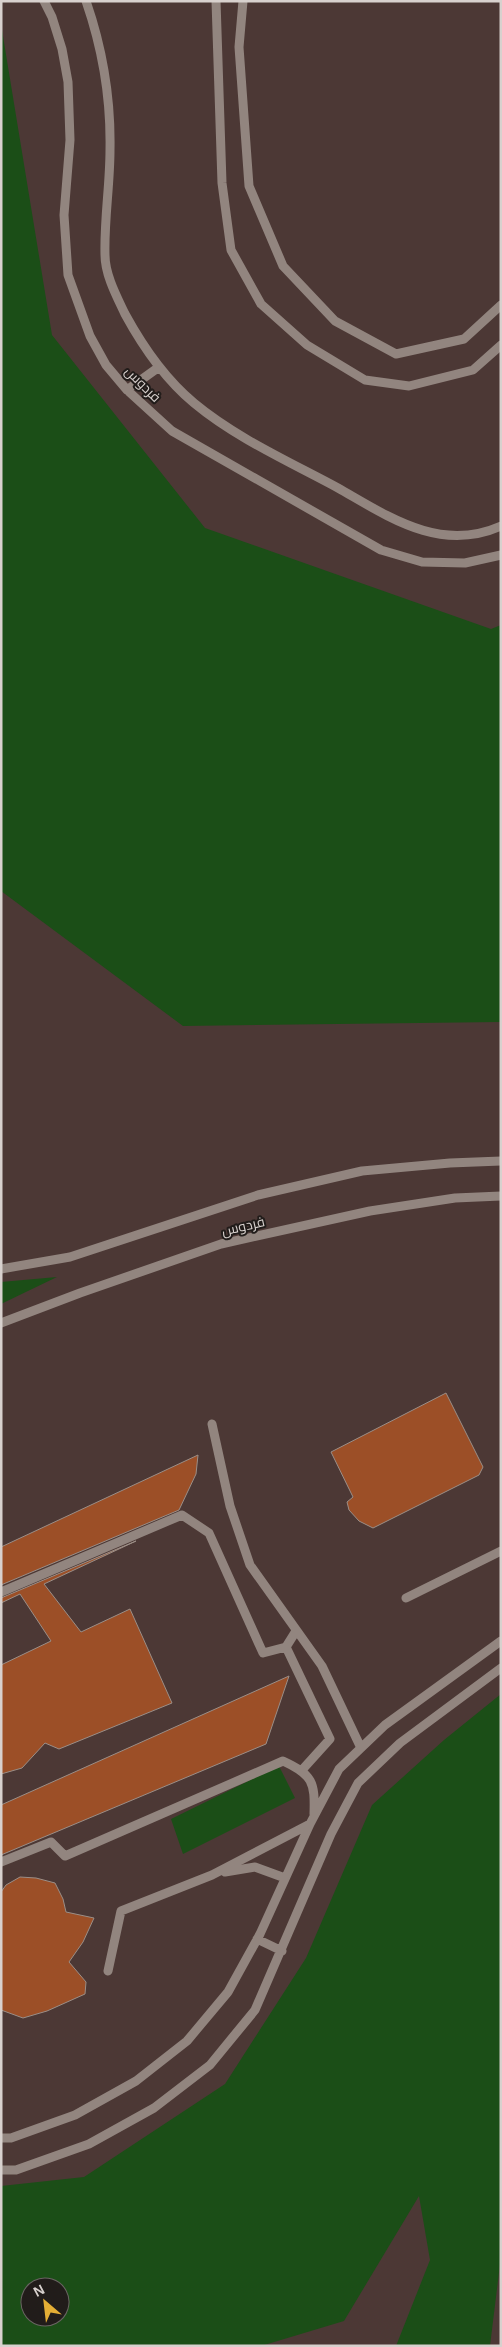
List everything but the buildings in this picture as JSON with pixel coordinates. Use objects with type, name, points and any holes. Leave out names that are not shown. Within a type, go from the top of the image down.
[{"type":"lane","name":"فردوس","points":[[44,1],[52,17],[62,49],[68,82],[70,140],[64,215],[68,275],[90,336],[106,365],[127,390],[172,431],[381,550],[422,562],[465,563],[501,556]]},
{"type":"lane","name":"فردوس","points":[[86,1],[100,44],[109,93],[110,151],[105,258],[115,294],[140,342],[159,367],[193,402],[224,425],[398,522],[430,534],[462,536],[501,526]]},
{"type":"lane","points":[[216,1],[222,183],[231,250],[261,304],[308,345],[365,380],[409,386],[473,370],[501,345]]},
{"type":"lane","points":[[243,1],[239,47],[249,186],[283,266],[335,320],[396,354],[464,339],[501,305]]},
{"type":"lane","points":[[127,390],[159,367]]},
{"type":"lane","name":"فردوس","points":[[1,1269],[70,1256],[258,1195],[362,1171],[450,1163],[501,1161]]},
{"type":"lane","name":"فردوس","points":[[1,1323],[80,1293],[221,1244],[370,1211],[455,1198],[501,1196]]},
{"type":"lane","points":[[212,1424],[230,1506],[250,1565],[322,1666],[361,1748]]},
{"type":"lane","points":[[1,1592],[182,1515],[209,1533],[263,1653],[286,1648],[296,1631]]},
{"type":"lane","points":[[406,1598],[501,1551]]},
{"type":"lane","points":[[1,2138],[11,2138],[75,2115],[136,2081],[187,2042],[228,1992],[257,1939],[312,1821],[339,1769],[385,1725],[501,1641]]},
{"type":"lane","points":[[286,1648],[330,1739],[302,1770]]},
{"type":"lane","points":[[1,2170],[16,2170],[88,2144],[154,2108],[210,2065],[255,2010],[331,1834],[358,1783],[400,1743],[501,1668]]},
{"type":"lane","points":[[1,1862],[51,1842],[64,1856],[283,1761],[302,1770],[315,1788],[312,1821]]},
{"type":"lane","points":[[108,1971],[121,1911],[212,1875],[312,1821]]},
{"type":"lane","points":[[212,1875],[255,1867],[286,1878]]},
{"type":"lane","points":[[257,1939],[282,1951]]},
{"type":"shaded area","points":[[1,1],[501,1],[501,2346],[1,2346]]},
{"type":"green space","points":[[1,24],[52,335],[205,528],[491,629],[501,625],[501,1022],[183,1026],[1,891]]},
{"type":"green space","points":[[57,1277],[1,1304],[1,1282]]},
{"type":"green space","points":[[501,1694],[501,2256],[490,2346],[396,2346],[430,2260],[419,2196],[344,2321],[261,2346],[1,2346],[1,2186],[84,2177],[225,2084],[306,1958],[372,1805],[444,1740]]},
{"type":"green space","points":[[279,1766],[295,1798],[183,1854],[171,1819]]}]
